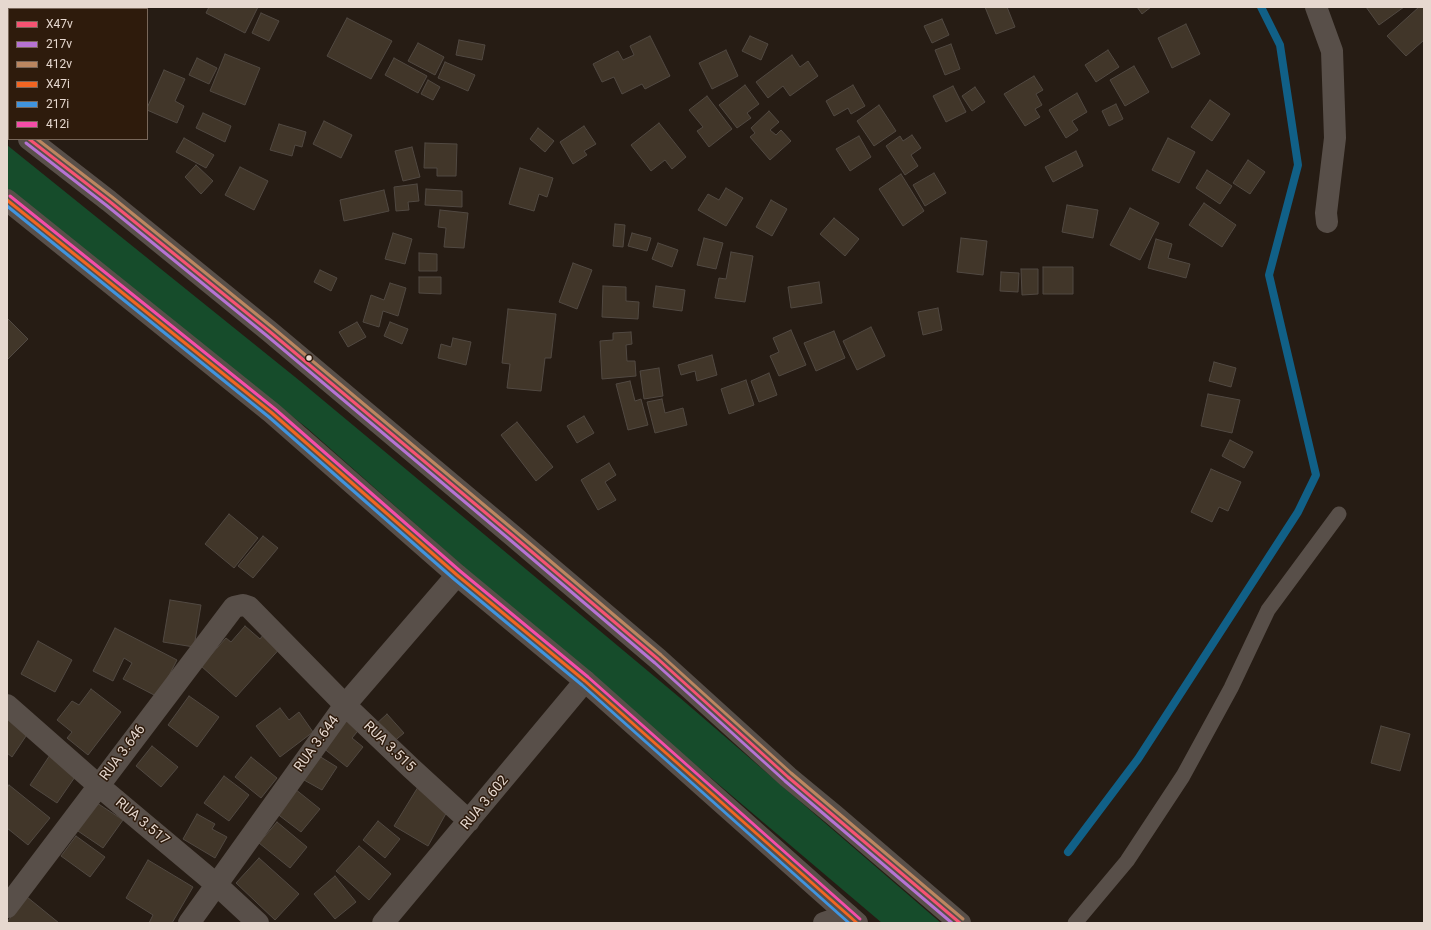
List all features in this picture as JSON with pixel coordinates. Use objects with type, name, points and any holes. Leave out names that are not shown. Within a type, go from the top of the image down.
[{"type":"main road","points":[[1316,7],[1332,51],[1336,138],[1326,213],[1327,222]]},
{"type":"main road","points":[[31,140],[115,206],[506,530],[658,659],[788,777],[834,814],[960,923]]},
{"type":"main road","points":[[7,200],[272,413],[457,575],[585,681],[853,919]]},
{"type":"main road","name":"RUA 3.644","points":[[189,923],[345,705],[457,575]]},
{"type":"main road","name":"RUA 3.515","points":[[242,605],[249,607],[345,705],[469,821]]},
{"type":"main road","name":"RUA 3.646","points":[[7,907],[234,607],[242,605]]},
{"type":"main road","name":"RUA 3.602","points":[[383,923],[585,681]]},
{"type":"main road","name":"RUA 3.517","points":[[7,705],[99,786],[217,884],[258,923]]},
{"type":"main road","points":[[824,923],[853,919]]},
{"type":"lane","points":[[1075,923],[1128,861],[1183,776],[1231,688],[1268,610],[1339,514]]},
{"type":"green space","points":[[7,145],[300,381],[551,590],[679,697],[941,923],[882,923],[500,599],[307,428],[7,192]]},
{"type":"building","points":[[209,7],[258,7],[245,33],[206,13]]},
{"type":"building","points":[[985,7],[1007,7],[1015,27],[996,34]]},
{"type":"building","points":[[1137,7],[1151,7],[1142,14]]},
{"type":"building","points":[[1366,7],[1404,7],[1379,25]]},
{"type":"building","points":[[1419,7],[1424,7],[1424,40],[1406,56],[1387,36]]},
{"type":"building","points":[[261,13],[279,21],[269,41],[252,33]]},
{"type":"building","points":[[347,18],[392,41],[371,79],[327,56]]},
{"type":"building","points":[[942,19],[949,35],[932,43],[924,26]]},
{"type":"building","points":[[1186,24],[1200,54],[1172,68],[1158,38]]},
{"type":"building","points":[[650,36],[670,76],[645,89],[642,84],[622,94],[614,77],[602,82],[593,64],[618,51],[623,60],[634,55],[630,46]]},
{"type":"building","points":[[750,36],[768,44],[761,60],[742,51]]},
{"type":"building","points":[[459,40],[485,45],[482,60],[456,55]]},
{"type":"building","points":[[418,43],[444,57],[435,75],[408,61]]},
{"type":"building","points":[[951,44],[960,69],[945,75],[935,50]]},
{"type":"building","points":[[726,50],[738,76],[712,89],[699,63]]},
{"type":"building","points":[[1108,50],[1119,67],[1096,82],[1085,65]]},
{"type":"building","points":[[225,54],[260,68],[245,105],[210,91]]},
{"type":"building","points":[[792,55],[800,67],[808,61],[818,76],[790,96],[783,86],[768,98],[756,82]]},
{"type":"building","points":[[197,58],[217,68],[209,84],[189,75]]},
{"type":"building","points":[[394,58],[427,76],[418,93],[385,75]]},
{"type":"building","points":[[445,62],[475,75],[468,91],[438,78]]},
{"type":"building","points":[[1134,66],[1149,92],[1125,106],[1110,80]]},
{"type":"building","points":[[164,70],[185,79],[175,101],[184,106],[177,123],[148,110],[148,106]]},
{"type":"building","points":[[1034,76],[1043,90],[1036,94],[1042,105],[1035,109],[1040,117],[1025,126],[1004,94]]},
{"type":"building","points":[[428,80],[440,87],[433,100],[421,94]]},
{"type":"building","points":[[745,85],[759,104],[747,113],[751,118],[737,128],[719,105]]},
{"type":"building","points":[[853,85],[865,106],[851,114],[848,108],[834,116],[826,101]]},
{"type":"building","points":[[953,86],[966,112],[946,122],[933,96]]},
{"type":"building","points":[[975,87],[985,102],[972,111],[962,96]]},
{"type":"building","points":[[1077,93],[1087,112],[1072,121],[1078,130],[1066,138],[1049,110]]},
{"type":"building","points":[[707,96],[732,129],[709,147],[697,131],[703,127],[689,110]]},
{"type":"building","points":[[1210,100],[1230,114],[1212,141],[1191,127]]},
{"type":"building","points":[[1116,104],[1123,119],[1109,126],[1102,111]]},
{"type":"building","points":[[879,105],[896,131],[874,146],[857,121]]},
{"type":"building","points":[[769,111],[779,122],[770,130],[776,135],[781,130],[791,141],[770,160],[750,137],[755,133],[751,128]]},
{"type":"building","points":[[203,113],[231,126],[225,142],[196,128]]},
{"type":"building","points":[[324,121],[352,135],[341,158],[313,144]]},
{"type":"building","points":[[659,123],[686,157],[672,169],[665,160],[651,171],[631,145]]},
{"type":"building","points":[[279,124],[306,132],[302,147],[295,145],[292,156],[270,150]]},
{"type":"building","points":[[584,126],[596,144],[584,151],[587,155],[573,164],[560,142]]},
{"type":"building","points":[[538,128],[554,141],[545,152],[530,139]]},
{"type":"building","points":[[912,135],[921,148],[911,155],[918,166],[905,175],[886,146],[900,136],[903,141]]},
{"type":"building","points":[[859,136],[871,157],[850,171],[836,149]]},
{"type":"building","points":[[184,138],[214,155],[206,168],[176,152]]},
{"type":"building","points":[[1168,138],[1195,152],[1179,183],[1152,170]]},
{"type":"building","points":[[425,143],[457,144],[456,176],[437,176],[437,168],[424,168]]},
{"type":"building","points":[[412,147],[420,177],[403,181],[395,151]]},
{"type":"building","points":[[1076,151],[1083,166],[1053,182],[1045,167]]},
{"type":"building","points":[[1248,160],[1265,172],[1250,194],[1233,183]]},
{"type":"building","points":[[196,165],[213,181],[201,194],[185,177]]},
{"type":"building","points":[[240,167],[268,181],[254,210],[225,195]]},
{"type":"building","points":[[520,168],[553,178],[547,197],[539,194],[534,211],[509,204]]},
{"type":"building","points":[[1207,170],[1232,186],[1220,204],[1196,188]]},
{"type":"building","points":[[934,173],[946,193],[925,206],[913,185]]},
{"type":"building","points":[[901,174],[924,211],[903,226],[879,189]]},
{"type":"building","points":[[417,184],[419,201],[408,202],[409,210],[396,211],[394,187]]},
{"type":"building","points":[[726,188],[743,198],[726,226],[698,210],[708,194],[719,200]]},
{"type":"building","points":[[426,189],[462,191],[462,207],[425,205]]},
{"type":"building","points":[[384,190],[389,211],[344,221],[340,200]]},
{"type":"building","points":[[771,200],[787,209],[772,236],[756,227]]},
{"type":"building","points":[[1204,203],[1236,225],[1222,247],[1189,225]]},
{"type":"building","points":[[1067,205],[1098,210],[1093,238],[1062,232]]},
{"type":"building","points":[[1130,208],[1159,223],[1140,260],[1110,245]]},
{"type":"building","points":[[440,210],[468,213],[464,248],[444,247],[446,228],[438,227]]},
{"type":"building","points":[[834,218],[859,239],[845,256],[820,234]]},
{"type":"building","points":[[615,224],[625,225],[623,247],[613,246]]},
{"type":"building","points":[[393,233],[412,239],[405,264],[385,259]]},
{"type":"building","points":[[632,233],[651,238],[647,251],[628,246]]},
{"type":"building","points":[[704,238],[723,243],[716,269],[697,265]]},
{"type":"building","points":[[961,238],[987,241],[983,275],[957,272]]},
{"type":"building","points":[[1156,239],[1172,244],[1168,258],[1190,264],[1186,278],[1148,268]]},
{"type":"building","points":[[658,243],[678,250],[672,267],[652,259]]},
{"type":"building","points":[[731,252],[753,256],[745,302],[715,298],[719,278],[726,279]]},
{"type":"building","points":[[419,253],[437,254],[437,271],[419,271]]},
{"type":"building","points":[[573,263],[592,270],[577,309],[559,302]]},
{"type":"building","points":[[1043,267],[1073,267],[1073,294],[1043,294]]},
{"type":"building","points":[[1021,269],[1038,269],[1038,294],[1022,295]]},
{"type":"building","points":[[320,270],[337,278],[331,291],[314,282]]},
{"type":"building","points":[[1001,272],[1019,273],[1018,292],[1000,291]]},
{"type":"building","points":[[419,277],[441,277],[441,294],[419,293]]},
{"type":"building","points":[[819,282],[822,303],[791,308],[788,287]]},
{"type":"building","points":[[390,283],[406,288],[398,316],[383,311],[379,327],[363,322],[371,295],[384,300]]},
{"type":"building","points":[[603,286],[626,287],[626,301],[639,302],[638,319],[602,317]]},
{"type":"building","points":[[656,286],[685,290],[682,311],[653,307]]},
{"type":"building","points":[[938,308],[942,330],[923,335],[918,312]]},
{"type":"building","points":[[508,309],[556,314],[551,358],[545,358],[541,391],[507,388],[510,364],[502,363]]},
{"type":"building","points":[[7,318],[28,339],[7,360]]},
{"type":"building","points":[[357,322],[366,337],[348,347],[339,332]]},
{"type":"building","points":[[390,322],[408,329],[402,344],[384,336]]},
{"type":"building","points":[[871,327],[885,356],[857,370],[843,341]]},
{"type":"building","points":[[791,330],[806,365],[779,376],[770,356],[779,352],[773,338]]},
{"type":"building","points":[[834,331],[845,358],[816,371],[804,343]]},
{"type":"building","points":[[631,332],[632,344],[626,345],[627,361],[635,361],[636,376],[602,379],[600,341],[613,340],[613,333]]},
{"type":"building","points":[[453,338],[471,342],[466,365],[438,358],[441,344],[451,347]]},
{"type":"building","points":[[712,355],[717,375],[697,381],[695,371],[681,375],[678,365]]},
{"type":"building","points":[[1214,362],[1236,368],[1231,387],[1209,381]]},
{"type":"building","points":[[659,368],[663,396],[644,399],[640,371]]},
{"type":"building","points":[[769,373],[777,395],[759,402],[751,381]]},
{"type":"building","points":[[746,380],[754,405],[729,414],[721,389]]},
{"type":"building","points":[[630,381],[635,401],[641,399],[648,425],[628,430],[616,384]]},
{"type":"building","points":[[1208,394],[1240,400],[1232,433],[1201,426]]},
{"type":"building","points":[[662,399],[665,413],[683,408],[687,425],[655,433],[647,402]]},
{"type":"building","points":[[584,416],[594,433],[577,443],[567,426]]},
{"type":"building","points":[[517,422],[553,467],[536,481],[501,435]]},
{"type":"building","points":[[1230,440],[1253,452],[1244,468],[1222,456]]},
{"type":"building","points":[[609,463],[616,475],[605,482],[616,500],[598,510],[581,480]]},
{"type":"building","points":[[1211,469],[1241,482],[1228,511],[1219,507],[1212,522],[1191,512]]},
{"type":"building","points":[[229,514],[258,538],[234,568],[205,544]]},
{"type":"building","points":[[263,536],[278,548],[253,578],[238,566]]},
{"type":"building","points":[[170,600],[201,605],[194,647],[163,642]]},
{"type":"building","points":[[245,626],[260,639],[267,630],[283,645],[236,697],[201,666],[226,638],[231,642]]},
{"type":"building","points":[[115,628],[177,660],[158,697],[123,679],[132,663],[124,658],[113,681],[93,671]]},
{"type":"building","points":[[38,641],[72,660],[55,692],[21,674]]},
{"type":"building","points":[[91,689],[121,712],[88,755],[67,738],[72,732],[57,720],[72,701],[79,705]]},
{"type":"building","points":[[189,696],[219,717],[197,747],[168,725]]},
{"type":"building","points":[[280,708],[289,720],[299,712],[313,732],[280,757],[256,726]]},
{"type":"building","points":[[347,714],[362,726],[352,738],[363,747],[347,767],[322,747]]},
{"type":"building","points":[[387,714],[404,733],[392,743],[375,725]]},
{"type":"building","points":[[7,718],[28,733],[12,757],[7,753]]},
{"type":"building","points":[[1381,726],[1410,734],[1400,771],[1371,763]]},
{"type":"building","points":[[152,746],[178,767],[161,787],[136,766]]},
{"type":"building","points":[[50,755],[77,774],[57,803],[30,785]]},
{"type":"building","points":[[319,756],[337,767],[322,790],[304,780]]},
{"type":"building","points":[[251,757],[277,778],[261,798],[235,777]]},
{"type":"building","points":[[224,776],[249,795],[229,821],[204,803]]},
{"type":"building","points":[[9,785],[50,818],[28,845],[7,828],[7,788]]},
{"type":"building","points":[[418,787],[449,808],[428,846],[394,826]]},
{"type":"building","points":[[295,789],[320,809],[301,832],[276,813]]},
{"type":"building","points":[[94,801],[123,820],[103,848],[75,829]]},
{"type":"building","points":[[197,814],[215,824],[212,829],[227,837],[215,858],[183,839]]},
{"type":"building","points":[[378,821],[400,839],[385,858],[363,840]]},
{"type":"building","points":[[277,822],[307,847],[290,868],[259,843]]},
{"type":"building","points":[[76,836],[105,857],[90,877],[61,856]]},
{"type":"building","points":[[359,846],[391,874],[369,900],[336,871]]},
{"type":"building","points":[[259,858],[299,894],[275,920],[236,883]]},
{"type":"building","points":[[148,860],[193,887],[172,923],[149,923],[153,915],[126,898]]},
{"type":"building","points":[[335,876],[356,902],[335,919],[314,894]]},
{"type":"building","points":[[27,897],[59,923],[8,923],[7,922]]},
{"type":"waterway","points":[[1068,852],[1138,759],[1298,512],[1316,475],[1269,275],[1298,165],[1280,45],[1261,7]]},
{"type":"transit line","name":"X47v","points":[[30,140],[109,201],[269,331],[512,535],[658,659],[788,777],[960,923]]},
{"type":"transit line","name":"412v","points":[[38,140],[112,197],[272,327],[515,531],[661,655],[791,773],[963,919]]},
{"type":"transit line","name":"217v","points":[[26,143],[106,205],[266,335],[509,539],[655,663],[785,781],[952,923]]},
{"type":"transit line","name":"412i","points":[[10,196],[275,409],[460,571],[588,677],[860,919]]},
{"type":"transit line","name":"X47i","points":[[7,200],[272,413],[457,575],[585,681],[857,923]]},
{"type":"transit line","name":"217i","points":[[7,206],[269,417],[454,579],[582,685],[849,923]]}]
